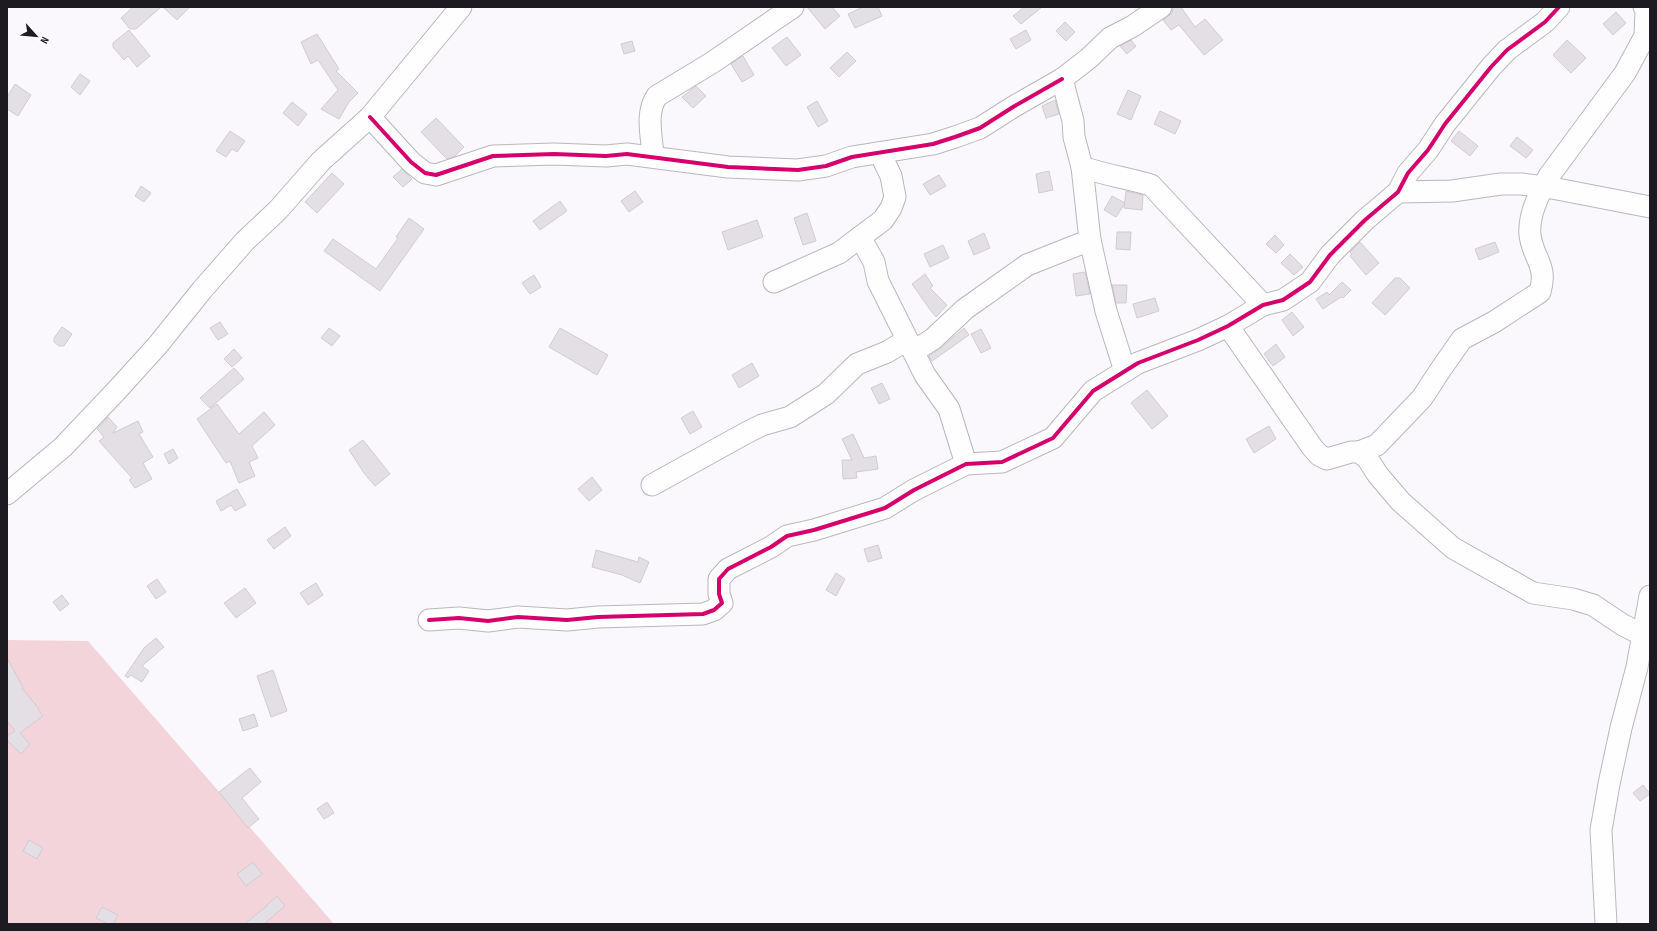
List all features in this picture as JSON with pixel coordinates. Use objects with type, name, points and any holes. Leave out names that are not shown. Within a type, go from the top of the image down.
[{"type":"street","points":[[7,494],[63,447],[157,346],[202,290],[245,241],[278,210],[321,161],[370,117],[461,7]]},
{"type":"street","points":[[653,156],[650,115],[652,102],[657,96],[713,62],[793,7]]},
{"type":"street","points":[[370,117],[411,162],[425,173],[436,175],[493,156],[554,154],[606,156],[627,154],[653,156],[728,167],[798,170],[826,166],[852,158],[933,144],[980,128],[1062,79],[1088,59],[1110,38],[1133,26],[1161,7]]},
{"type":"street","points":[[429,620],[460,618],[488,621],[518,617],[567,620],[598,617],[703,614],[714,610],[722,603],[719,594],[719,579],[728,569],[762,552],[787,536],[814,530],[885,508],[914,490],[966,464],[1002,462],[1053,438],[1093,391],[1124,371],[1138,363],[1198,340],[1228,326],[1263,305],[1283,300],[1310,282],[1330,255],[1398,192],[1408,173],[1428,150],[1445,124],[1491,67],[1507,50],[1545,22],[1559,7]]},
{"type":"street","points":[[1228,326],[1319,455],[1326,459],[1351,452],[1359,452],[1377,445],[1422,398],[1462,339],[1494,322],[1540,292],[1543,282],[1542,268],[1534,252],[1530,235],[1531,217],[1549,176],[1625,73],[1645,36],[1646,10],[1644,7]]},
{"type":"street","points":[[1062,79],[1073,120],[1074,137],[1082,167],[1090,240],[1106,311],[1124,371]]},
{"type":"street","points":[[774,282],[840,253],[860,236],[883,220],[891,208],[895,197],[891,176],[880,153]]},
{"type":"street","points":[[1082,167],[1118,178],[1135,180],[1150,185],[1263,305]]},
{"type":"street","points":[[1398,192],[1452,191],[1501,184],[1522,184],[1650,207]]},
{"type":"street","points":[[860,236],[874,262],[878,281],[925,375],[949,409],[966,464]]},
{"type":"street","points":[[652,485],[762,425],[790,417],[826,394],[857,364],[887,352],[933,339],[965,309],[1027,265],[1090,240]]},
{"type":"street","points":[[1359,452],[1367,458],[1378,475],[1401,502],[1453,548],[1533,593],[1573,599],[1594,605],[1623,625],[1647,635]]},
{"type":"street","points":[[1606,924],[1601,830],[1616,749],[1647,635],[1650,596]]},
{"type":"shaded area","points":[[7,640],[88,641],[334,924],[7,924]]},
{"type":"building","points":[[133,7],[161,7],[136,29],[130,29],[121,18]]},
{"type":"building","points":[[163,7],[190,7],[177,20]]},
{"type":"building","points":[[807,7],[832,7],[840,16],[825,29]]},
{"type":"building","points":[[863,7],[878,7],[882,16],[855,28],[848,14]]},
{"type":"building","points":[[1024,7],[1042,7],[1021,24],[1013,16]]},
{"type":"building","points":[[1173,7],[1181,7],[1195,27],[1205,19],[1223,40],[1204,55],[1179,25],[1171,30],[1163,20],[1172,13]]},
{"type":"building","points":[[1616,12],[1626,23],[1613,35],[1603,24]]},
{"type":"building","points":[[1065,22],[1075,32],[1066,41],[1056,31]]},
{"type":"building","points":[[129,30],[150,56],[137,67],[128,56],[124,60],[113,47],[113,43]]},
{"type":"building","points":[[1026,30],[1031,40],[1016,49],[1010,39]]},
{"type":"building","points":[[317,34],[339,69],[336,71],[358,93],[349,102],[339,119],[321,109],[338,90],[318,60],[311,64],[301,42]]},
{"type":"building","points":[[787,37],[801,55],[786,66],[772,48]]},
{"type":"building","points":[[1131,40],[1136,46],[1127,54],[1120,46]]},
{"type":"building","points":[[1567,40],[1586,58],[1571,73],[1553,55]]},
{"type":"building","points":[[632,41],[635,51],[624,54],[621,44]]},
{"type":"building","points":[[847,52],[856,61],[839,77],[830,68]]},
{"type":"building","points":[[743,56],[754,75],[742,82],[731,64]]},
{"type":"building","points":[[80,74],[90,81],[80,95],[71,87]]},
{"type":"building","points":[[15,84],[31,95],[18,116],[7,109],[7,97]]},
{"type":"building","points":[[696,86],[706,96],[693,108],[682,97]]},
{"type":"building","points":[[1128,90],[1141,96],[1131,120],[1117,114]]},
{"type":"building","points":[[1055,100],[1059,114],[1046,118],[1042,106]]},
{"type":"building","points":[[817,101],[828,121],[818,127],[807,107]]},
{"type":"building","points":[[292,102],[307,114],[298,126],[283,113]]},
{"type":"building","points":[[1160,111],[1181,121],[1175,134],[1154,124]]},
{"type":"building","points":[[436,118],[464,147],[455,156],[447,159],[421,132]]},
{"type":"building","points":[[230,131],[245,141],[237,152],[232,149],[226,157],[216,151]]},
{"type":"building","points":[[1459,131],[1478,146],[1470,156],[1451,141]]},
{"type":"building","points":[[1517,137],[1533,150],[1526,158],[1510,146]]},
{"type":"building","points":[[402,169],[412,179],[403,187],[393,177]]},
{"type":"building","points":[[1049,171],[1053,190],[1039,193],[1036,174]]},
{"type":"building","points":[[332,173],[344,184],[317,213],[305,202]]},
{"type":"building","points":[[939,175],[946,186],[930,195],[923,184]]},
{"type":"building","points":[[141,186],[151,193],[144,202],[135,196]]},
{"type":"building","points":[[635,191],[643,202],[629,212],[621,201]]},
{"type":"building","points":[[1126,191],[1143,195],[1142,210],[1124,208]]},
{"type":"building","points":[[1112,196],[1125,203],[1116,217],[1104,210]]},
{"type":"building","points":[[560,201],[567,211],[540,230],[533,221]]},
{"type":"building","points":[[807,213],[816,241],[803,245],[794,218]]},
{"type":"building","points":[[409,218],[424,229],[380,291],[324,251],[333,239],[376,269],[398,238],[396,237]]},
{"type":"building","points":[[757,220],[763,237],[728,250],[722,232]]},
{"type":"building","points":[[1117,232],[1131,232],[1130,250],[1116,249]]},
{"type":"building","points":[[984,233],[990,248],[974,255],[968,241]]},
{"type":"building","points":[[1275,235],[1284,245],[1276,253],[1266,244]]},
{"type":"building","points":[[1360,242],[1379,263],[1366,275],[1350,256],[1352,254],[1350,252]]},
{"type":"building","points":[[1495,242],[1499,252],[1479,260],[1475,249]]},
{"type":"building","points":[[943,245],[949,258],[930,267],[924,254]]},
{"type":"building","points":[[1290,254],[1303,267],[1294,275],[1281,263]]},
{"type":"building","points":[[1085,272],[1090,294],[1076,296],[1073,274]]},
{"type":"building","points":[[925,274],[933,286],[930,288],[947,305],[936,317],[912,284]]},
{"type":"building","points":[[534,275],[541,287],[530,294],[522,283]]},
{"type":"building","points":[[1395,278],[1400,278],[1410,288],[1385,315],[1372,303]]},
{"type":"building","points":[[1342,282],[1351,290],[1343,298],[1341,297],[1323,309],[1316,299],[1327,292],[1329,295]]},
{"type":"building","points":[[1112,285],[1127,285],[1126,303],[1116,303]]},
{"type":"building","points":[[1155,298],[1159,311],[1137,318],[1133,304]]},
{"type":"building","points":[[1292,312],[1304,327],[1293,336],[1282,320]]},
{"type":"building","points":[[220,322],[228,334],[218,340],[210,328]]},
{"type":"building","points":[[62,327],[72,334],[64,346],[59,346],[54,342],[54,338]]},
{"type":"building","points":[[329,328],[340,336],[332,346],[321,338]]},
{"type":"building","points":[[560,328],[608,355],[597,375],[549,347]]},
{"type":"building","points":[[964,328],[969,335],[932,361],[929,356],[941,348]]},
{"type":"building","points":[[981,329],[991,348],[981,353],[971,334]]},
{"type":"building","points":[[1276,344],[1285,357],[1273,366],[1264,354]]},
{"type":"building","points":[[234,349],[242,358],[232,367],[224,359]]},
{"type":"building","points":[[752,363],[759,376],[739,388],[732,375]]},
{"type":"building","points":[[234,368],[244,379],[210,408],[200,398]]},
{"type":"building","points":[[882,383],[890,399],[879,404],[871,388]]},
{"type":"building","points":[[1147,390],[1168,416],[1152,429],[1131,403]]},
{"type":"building","points":[[217,404],[239,434],[264,412],[275,425],[252,446],[258,458],[249,462],[255,476],[239,483],[230,461],[226,463],[197,419]]},
{"type":"building","points":[[693,411],[702,427],[690,434],[681,418]]},
{"type":"building","points":[[108,417],[117,427],[113,433],[138,421],[143,432],[139,434],[153,457],[143,463],[152,479],[135,488],[129,480],[132,478],[99,441],[104,437],[97,429]]},
{"type":"building","points":[[1269,426],[1276,439],[1254,453],[1246,439]]},
{"type":"building","points":[[853,434],[864,458],[876,456],[878,469],[856,472],[857,478],[843,479],[842,460],[852,460],[842,439]]},
{"type":"building","points":[[363,440],[390,474],[375,486],[364,473],[349,450]]},
{"type":"building","points":[[173,449],[178,458],[169,464],[164,454]]},
{"type":"building","points":[[592,477],[602,490],[589,501],[578,489]]},
{"type":"building","points":[[237,489],[246,505],[235,511],[231,505],[221,511],[216,501]]},
{"type":"building","points":[[285,527],[291,536],[274,549],[267,540]]},
{"type":"building","points":[[878,545],[882,558],[868,562],[864,549]]},
{"type":"building","points":[[596,550],[638,562],[639,557],[649,562],[640,583],[622,575],[592,567]]},
{"type":"building","points":[[836,573],[845,579],[836,596],[826,590]]},
{"type":"building","points":[[157,579],[166,592],[156,599],[147,586]]},
{"type":"building","points":[[316,583],[323,595],[308,605],[300,593]]},
{"type":"building","points":[[245,588],[256,603],[236,618],[224,603]]},
{"type":"building","points":[[62,595],[69,604],[60,611],[53,602]]},
{"type":"building","points":[[156,638],[164,647],[142,666],[149,671],[142,682],[131,675],[128,678],[125,676],[144,648]]},
{"type":"building","points":[[7,658],[23,687],[22,688],[43,716],[20,733],[30,744],[21,754],[7,740],[7,736],[15,731],[7,721]]},
{"type":"building","points":[[273,670],[287,711],[271,717],[257,676]]},
{"type":"building","points":[[254,714],[258,726],[243,731],[239,719]]},
{"type":"building","points":[[250,768],[261,782],[242,798],[259,819],[248,828],[219,792]]},
{"type":"building","points":[[1643,785],[1650,794],[1640,801],[1633,793]]},
{"type":"building","points":[[327,802],[334,813],[324,819],[317,809]]},
{"type":"building","points":[[29,840],[43,848],[37,859],[23,851]]},
{"type":"building","points":[[253,862],[262,874],[246,886],[237,874]]},
{"type":"building","points":[[277,896],[285,906],[264,924],[244,924],[267,906]]},
{"type":"building","points":[[102,907],[118,915],[113,924],[108,924],[96,918]]},
{"type":"cycle path","points":[[429,620],[459,618],[488,621],[518,617],[567,620],[598,617],[703,614],[714,610],[722,603],[719,594],[719,579],[728,569],[771,547],[787,536],[814,530],[885,508],[914,490],[966,464],[1002,462],[1053,438],[1093,391],[1138,363],[1198,340],[1228,326],[1263,305],[1283,300],[1310,282],[1330,255],[1365,220],[1398,192],[1408,173],[1428,150],[1445,124],[1491,67],[1507,50],[1545,22],[1559,7]]},
{"type":"cycle path","points":[[370,117],[411,162],[425,173],[436,175],[493,156],[554,154],[606,156],[627,154],[728,167],[798,170],[826,166],[852,157],[933,144],[955,137],[980,128],[1062,79]]}]
